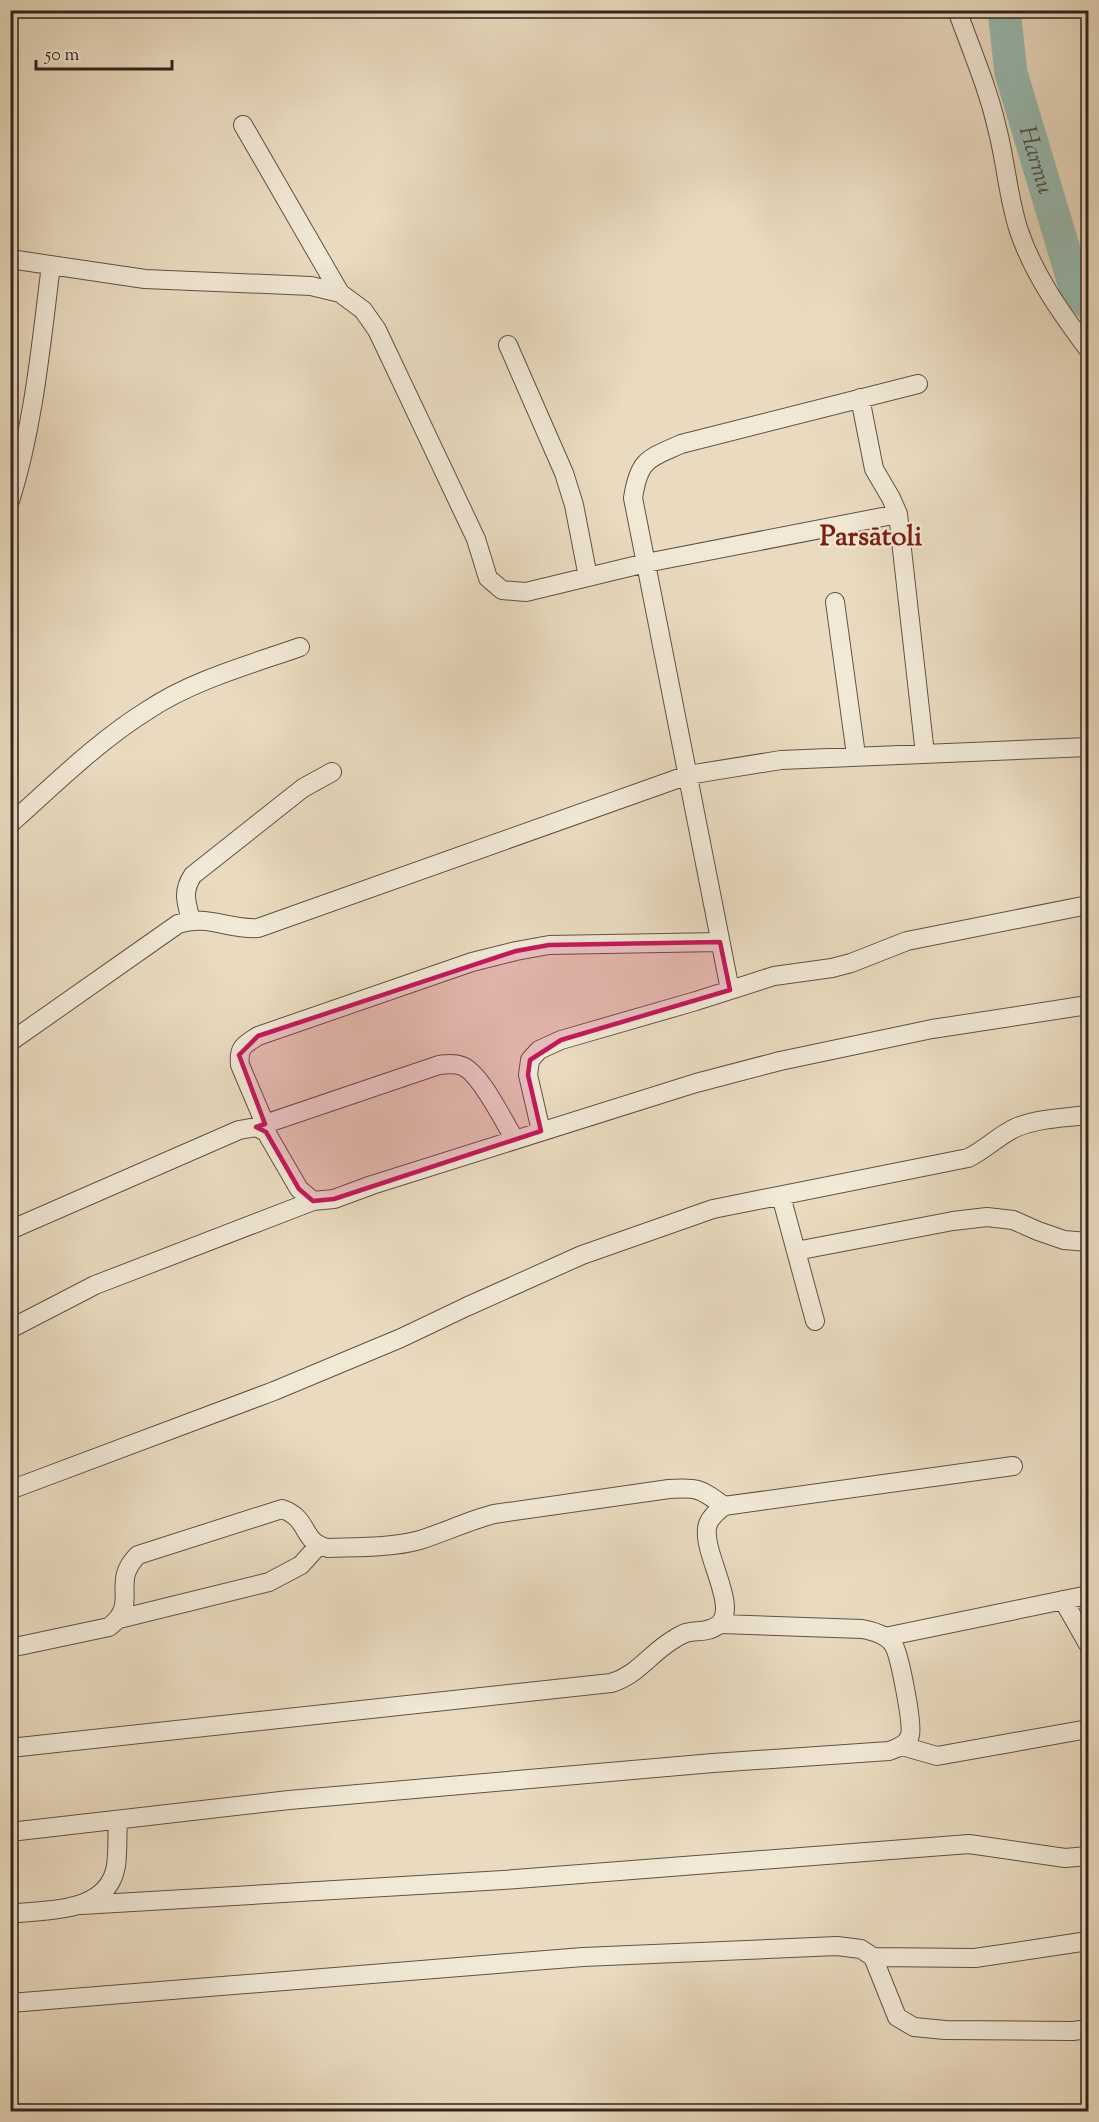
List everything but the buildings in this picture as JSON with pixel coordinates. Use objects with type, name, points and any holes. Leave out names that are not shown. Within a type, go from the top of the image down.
[{"type":"street","points":[[957,10],[998,128],[1008,188],[1019,231],[1036,271],[1052,300],[1089,350]]},
{"type":"street","points":[[243,125],[340,293]]},
{"type":"street","points":[[10,259],[146,279],[311,286],[340,293],[363,310],[377,330],[476,539],[488,578],[502,590],[526,592],[646,563],[898,514]]},
{"type":"street","points":[[10,501],[21,467],[34,399],[51,265]]},
{"type":"street","points":[[508,345],[564,473],[574,505],[588,577]]},
{"type":"street","points":[[730,990],[633,498],[636,478],[647,459],[681,444],[918,384]]},
{"type":"street","points":[[860,398],[874,469],[898,514],[924,754]]},
{"type":"street","points":[[835,602],[856,755]]},
{"type":"street","points":[[10,824],[67,773],[148,710],[184,690],[300,646]]},
{"type":"street","points":[[10,1042],[178,924],[191,920],[206,920],[242,929],[258,928],[687,775],[781,760],[856,755],[1089,747]]},
{"type":"street","points":[[191,920],[184,897],[186,885],[193,875],[303,788],[332,772]]},
{"type":"street","points":[[541,1131],[528,1075],[530,1060],[539,1050],[561,1040],[774,976],[851,963],[907,941],[933,934],[1089,905]]},
{"type":"street","points":[[313,1201],[299,1189],[261,1125],[240,1065],[239,1055],[244,1044],[258,1036],[472,962],[516,951],[549,945],[720,942]]},
{"type":"street","points":[[10,1329],[95,1285],[313,1201],[334,1199],[696,1083],[780,1061],[932,1029],[1089,1005]]},
{"type":"street","points":[[10,1230],[238,1131],[439,1065],[451,1063],[464,1066],[475,1074],[515,1140]]},
{"type":"street","points":[[10,1490],[274,1391],[401,1338],[582,1255],[713,1209],[968,1158],[1017,1128],[1033,1123],[1089,1115]]},
{"type":"street","points":[[782,1196],[815,1321]]},
{"type":"street","points":[[796,1251],[954,1221],[987,1217],[1013,1220],[1064,1240],[1089,1242]]},
{"type":"street","points":[[10,1748],[611,1683],[624,1679],[654,1653],[684,1633],[710,1630],[720,1624],[726,1614],[707,1542],[708,1524],[714,1514],[724,1506],[1013,1466]]},
{"type":"street","points":[[119,1619],[125,1606],[123,1580],[128,1564],[138,1555],[282,1509],[292,1513],[300,1520],[310,1538],[318,1546],[327,1548],[395,1545],[419,1540],[494,1514],[669,1489],[692,1488],[704,1491],[724,1506]]},
{"type":"street","points":[[10,1648],[109,1627],[119,1619],[269,1582],[301,1564],[318,1546]]},
{"type":"street","points":[[885,1637],[1089,1595]]},
{"type":"street","points":[[1063,1600],[1089,1644]]},
{"type":"street","points":[[10,1832],[289,1800],[713,1763],[888,1752],[902,1746],[910,1736],[910,1719],[894,1645],[885,1637],[874,1631],[862,1629],[720,1624]]},
{"type":"street","points":[[902,1746],[937,1756],[1089,1729]]},
{"type":"street","points":[[82,1905],[97,1898],[111,1882],[116,1866],[118,1820]]},
{"type":"street","points":[[10,1914],[82,1905],[503,1880],[969,1844],[1065,1858],[1089,1856]]},
{"type":"street","points":[[10,2003],[583,1957],[837,1946],[861,1949],[873,1957],[975,1958],[1089,1941]]},
{"type":"street","points":[[873,1957],[897,2017],[914,2027],[945,2030],[1073,2031],[1089,2029]]},
{"type":"highlighted area","points":[[720,942],[730,990],[561,1040],[530,1060],[528,1075],[541,1131],[334,1199],[313,1201],[299,1189],[266,1132],[256,1127],[265,1124],[239,1055],[258,1036],[516,951],[549,945]]},
{"type":"waterway","name":"Harmu","points":[[1004,10],[1011,73],[1076,290],[1088,303]]},
{"type":"district","name":"Parsātoli","points":[[871,535]]}]
